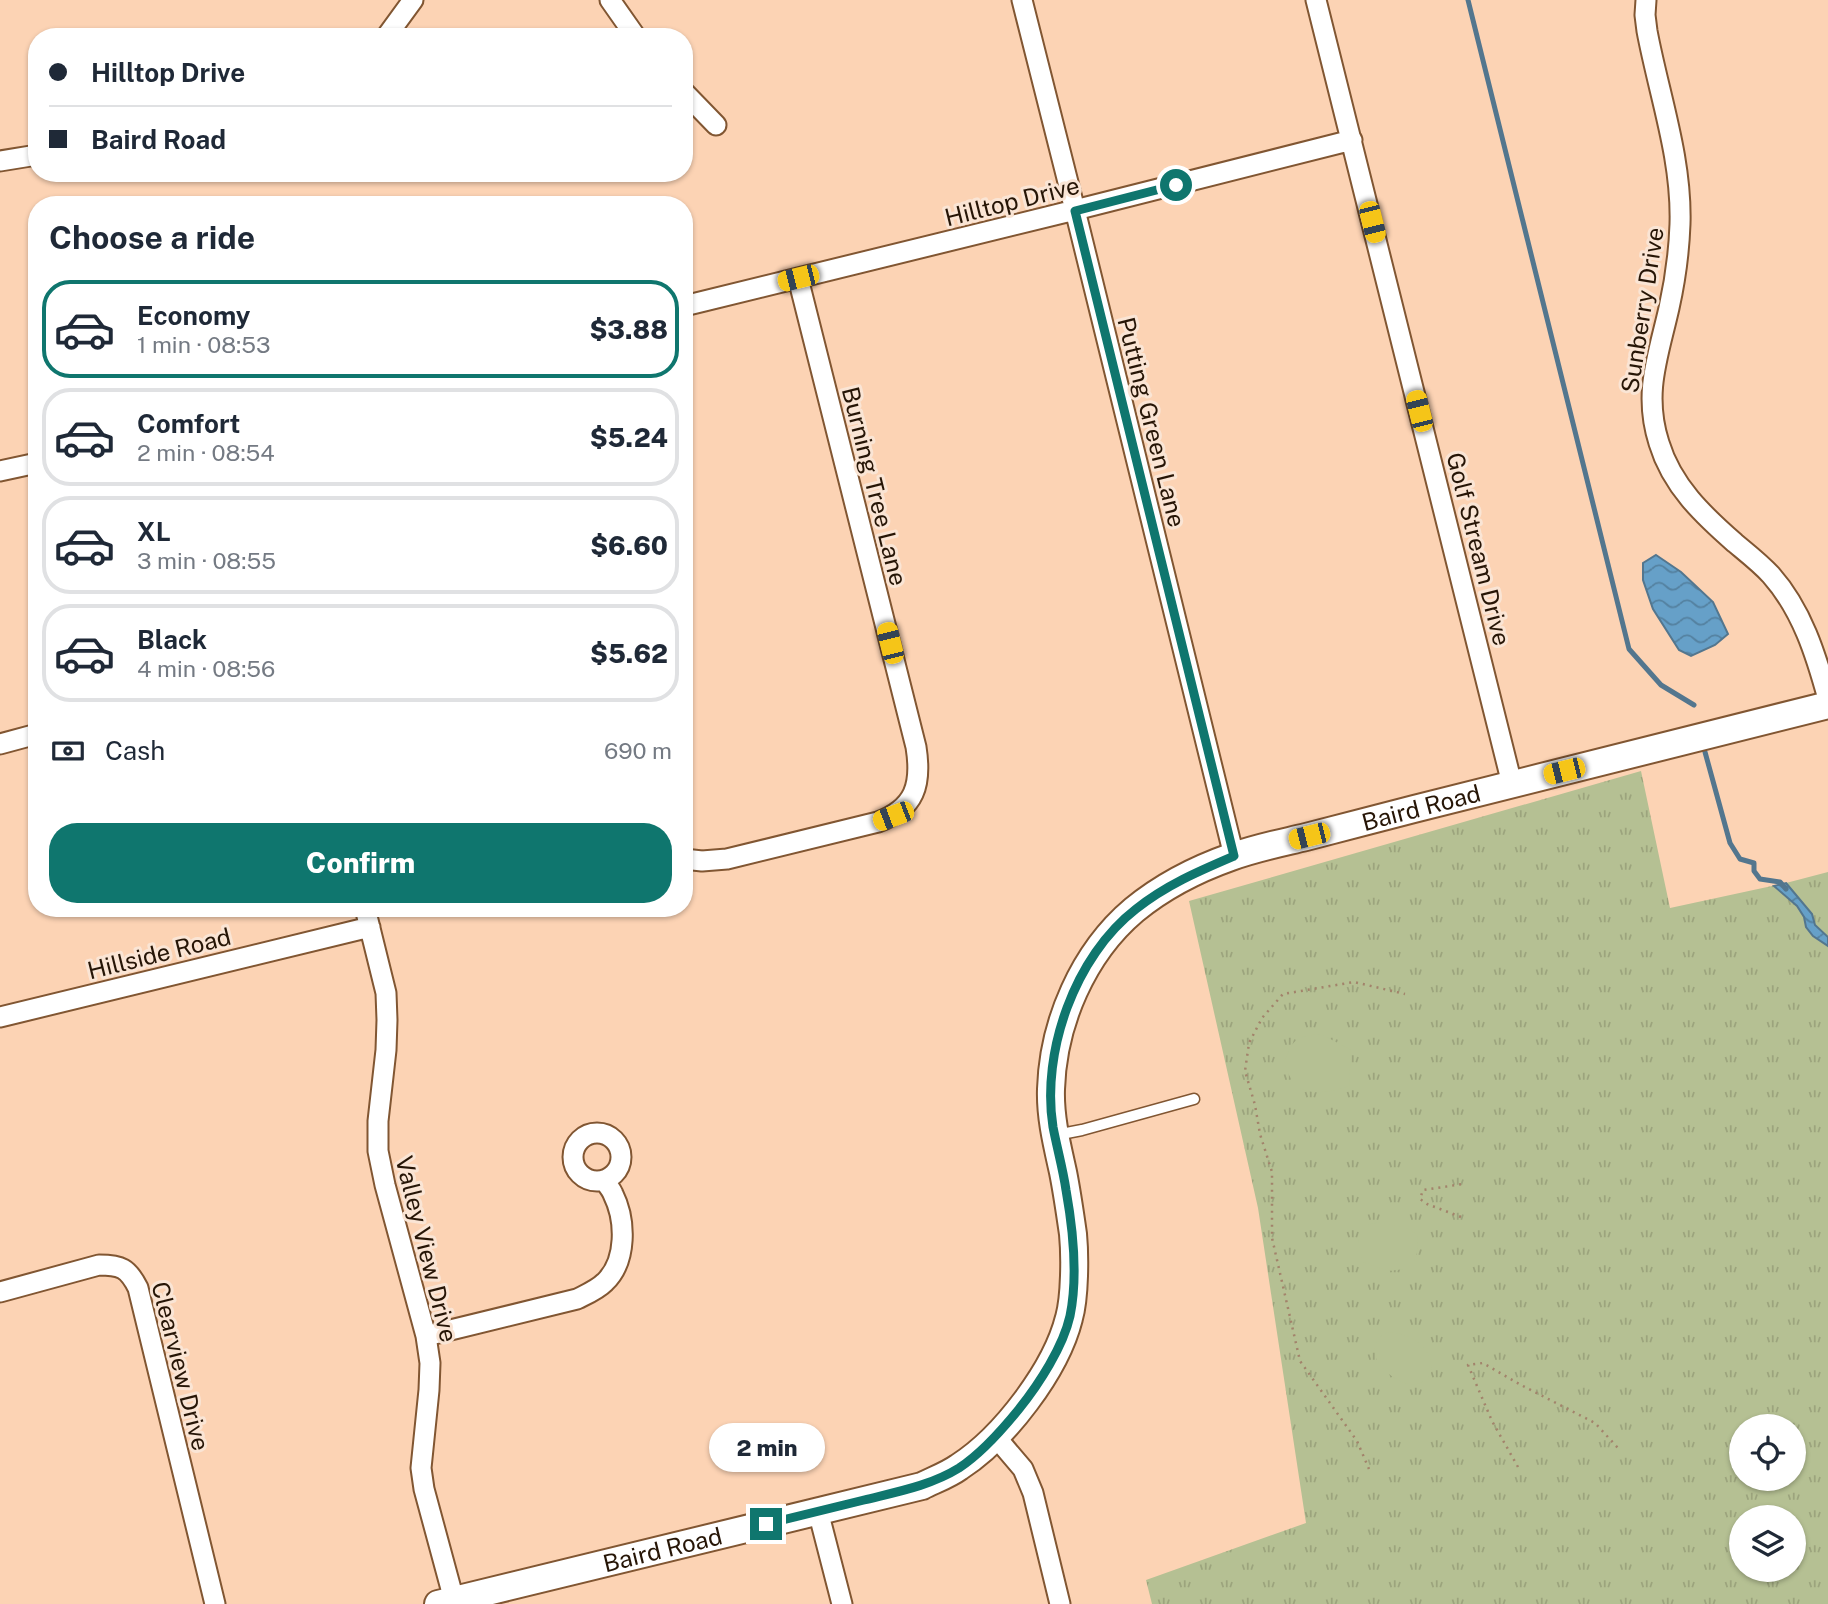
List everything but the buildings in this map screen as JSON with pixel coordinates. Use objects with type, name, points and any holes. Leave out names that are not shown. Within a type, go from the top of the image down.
[{"type":"street","points":[[393,28],[413,0]]},
{"type":"street","points":[[610,0],[630,28]]},
{"type":"street","name":"Putting Green Lane","points":[[1022,0],[1234,856]]},
{"type":"street","name":"Golf Stream Drive","points":[[1316,0],[1512,784]]},
{"type":"street","name":"Sunberry Drive","points":[[1646,0],[1647,31],[1675,157],[1680,205],[1678,251],[1670,306],[1651,388],[1654,425],[1666,462],[1687,496],[1770,574],[1784,591],[1808,635],[1828,699]]},
{"type":"street","points":[[693,101],[716,125]]},
{"type":"street","name":"Hilltop Drive","points":[[693,304],[1352,141]]},
{"type":"street","points":[[0,161],[28,156]]},
{"type":"street","name":"Burning Tree Lane","points":[[693,860],[727,859],[893,816],[907,804],[915,789],[919,768],[916,747],[798,278]]},
{"type":"street","points":[[0,471],[28,465]]},
{"type":"street","name":"Baird Road","points":[[446,1602],[922,1486],[958,1468],[982,1450],[1031,1394],[1046,1371],[1069,1317],[1073,1286],[1073,1240],[1067,1191],[1055,1135],[1051,1091],[1054,1053],[1064,1015],[1076,987],[1111,932],[1135,909],[1182,878],[1234,856],[1828,705]]},
{"type":"street","points":[[0,744],[28,736]]},
{"type":"street","name":"Hillside Road","points":[[0,1017],[368,917]]},
{"type":"street","name":"Valley View Drive","points":[[368,917],[386,993],[386,1050],[378,1121],[378,1151],[426,1336],[430,1363],[429,1390],[421,1468],[446,1602]]},
{"type":"street","points":[[426,1336],[577,1299],[594,1291],[606,1281],[615,1269],[621,1253],[622,1232],[614,1195],[604,1180]]},
{"type":"street","name":"Clearview Drive","points":[[0,1292],[99,1265],[115,1265],[125,1269],[132,1277],[138,1288],[215,1604]]},
{"type":"street","points":[[995,1436],[1023,1469],[1033,1493],[1060,1604]]},
{"type":"street","points":[[818,1511],[842,1604]]},
{"type":"lane","points":[[1055,1135],[1082,1130],[1194,1098]]},
{"type":"path","points":[[1369,1469],[1357,1441],[1300,1361],[1272,1238],[1272,1172],[1245,1071],[1249,1043],[1262,1018],[1283,994],[1354,982],[1405,993]]},
{"type":"path","points":[[1461,1217],[1420,1199],[1423,1190],[1463,1184]]},
{"type":"path","points":[[1518,1466],[1492,1421],[1468,1365],[1483,1363],[1595,1423],[1618,1448]]},
{"type":"green space","points":[[1641,771],[1670,908],[1828,872],[1828,1604],[1152,1604],[1146,1580],[1306,1523],[1258,1208],[1189,901]]},
{"type":"green space","points":[[1321,1034],[1351,1050],[1349,1086],[1329,1091],[1307,1091],[1295,1084],[1290,1077],[1284,1064],[1292,1044],[1305,1036]]},
{"type":"green space","points":[[1379,1222],[1404,1227],[1417,1234],[1418,1250],[1414,1261],[1405,1269],[1388,1271],[1363,1262],[1358,1243],[1359,1232],[1368,1225]]},
{"type":"green space","points":[[1387,1332],[1401,1334],[1421,1344],[1429,1356],[1431,1375],[1419,1383],[1409,1384],[1390,1375],[1377,1359],[1375,1349],[1378,1340]]},
{"type":"water","points":[[1656,555],[1681,572],[1713,602],[1728,634],[1715,645],[1691,656],[1679,650],[1653,609],[1643,580],[1643,563]]},
{"type":"water","points":[[1786,883],[1812,914],[1815,925],[1828,937],[1828,946],[1813,936],[1797,906],[1774,886]]},
{"type":"waterway","points":[[1468,0],[1629,649],[1661,685],[1694,705]]},
{"type":"waterway","points":[[1705,752],[1730,843],[1740,859],[1754,863],[1754,871],[1760,879],[1780,882],[1786,889]]},
{"type":"route","points":[[766,1524],[922,1486],[958,1468],[982,1450],[1031,1394],[1059,1345],[1069,1317],[1073,1286],[1073,1240],[1067,1191],[1053,1126],[1051,1091],[1054,1053],[1064,1015],[1092,959],[1111,932],[1135,909],[1182,878],[1234,856],[1075,211],[1176,185]]}]
